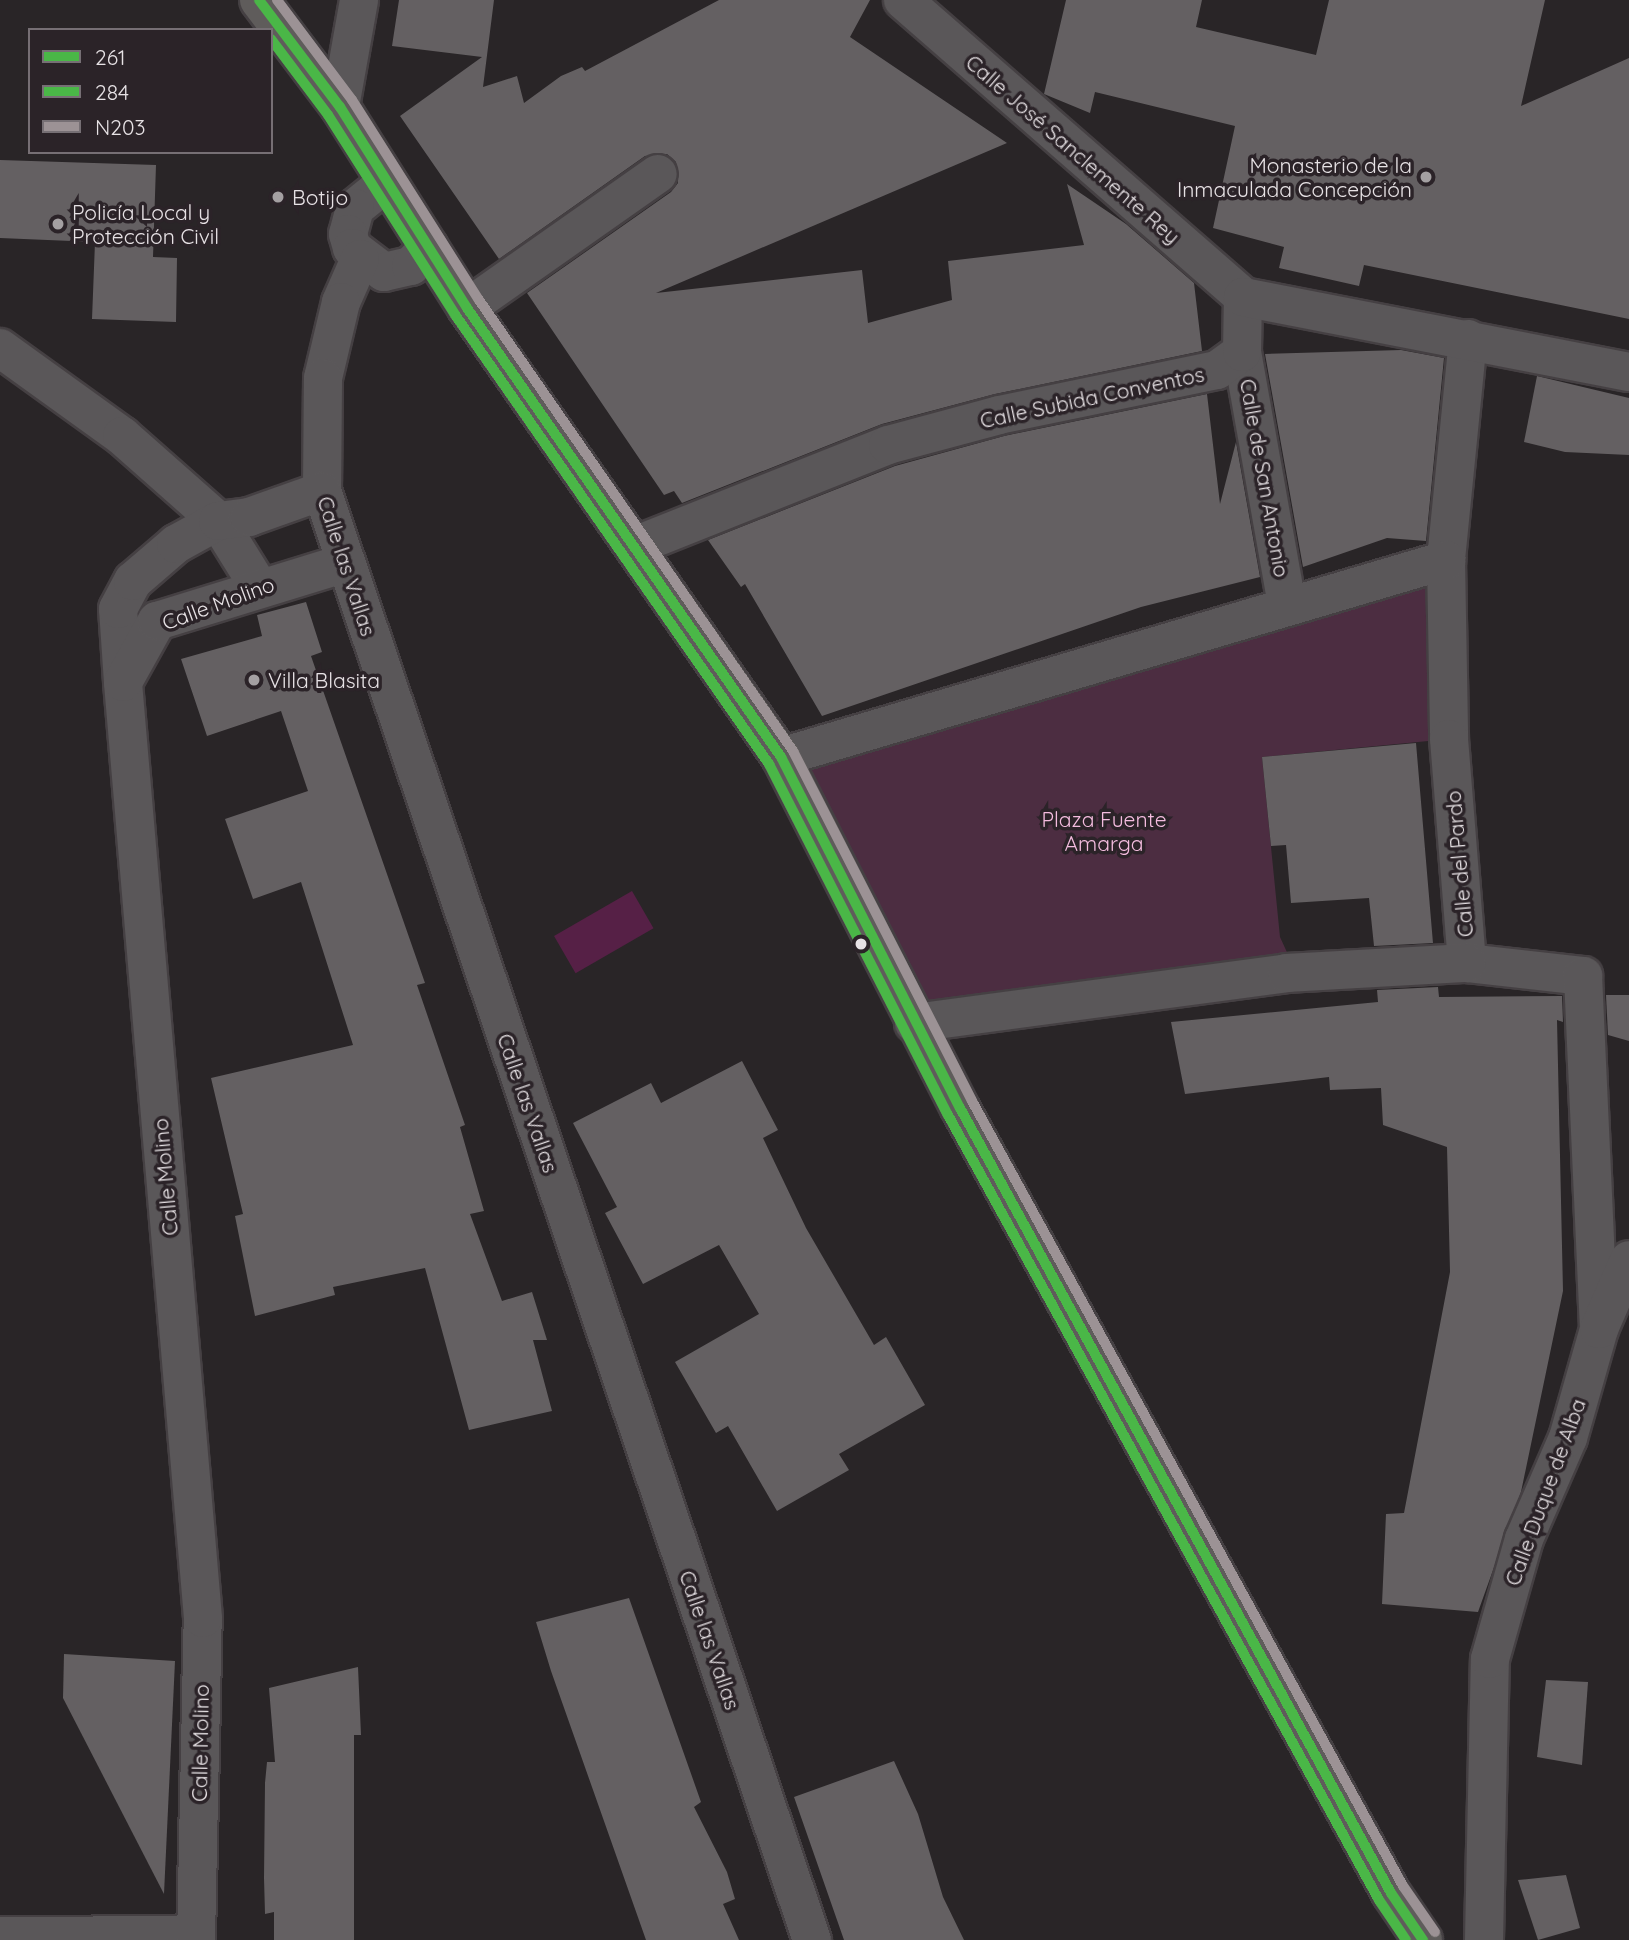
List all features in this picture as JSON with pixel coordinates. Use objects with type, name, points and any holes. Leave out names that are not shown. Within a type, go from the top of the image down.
[{"type":"street","points":[[259,0],[340,107],[467,307],[637,545],[781,757],[914,1023],[1391,1893],[1423,1940]]},
{"type":"street","points":[[340,107],[359,0]]},
{"type":"street","name":"Calle José Sanclemente Rey","points":[[903,0],[1243,297]]},
{"type":"street","points":[[467,307],[658,174]]},
{"type":"street","points":[[390,188],[376,191],[355,208],[348,234],[360,259],[384,272],[398,271],[411,266],[429,247]]},
{"type":"street","name":"Calle las Vallas","points":[[360,259],[341,302],[323,378],[321,491],[812,1940]]},
{"type":"street","points":[[1242,352],[1243,297],[1629,372]]},
{"type":"street","name":"Calle del Pardo","points":[[1468,339],[1446,560],[1449,739],[1467,963],[1583,976],[1614,1331]]},
{"type":"street","points":[[0,348],[122,436],[218,521],[259,587]]},
{"type":"street","name":"Calle Subida Conventos","points":[[637,545],[888,445],[999,415],[1217,370],[1242,352]]},
{"type":"street","name":"Calle de San Antonio","points":[[1242,352],[1287,604]]},
{"type":"street","points":[[122,682],[118,609],[133,581],[176,544],[218,521],[249,517],[321,491]]},
{"type":"street","points":[[781,757],[1287,604],[1446,560]]},
{"type":"street","name":"Calle Molino","points":[[196,1938],[203,1618],[122,682],[157,621],[259,587],[345,563]]},
{"type":"street","points":[[914,1023],[1287,973],[1467,963]]},
{"type":"street","name":"Calle Duque de Alba","points":[[1484,1940],[1490,1660],[1524,1539],[1580,1397],[1614,1331],[1629,1261]]},
{"type":"street","points":[[0,1936],[196,1938]]},
{"type":"green space","name":"Plaza Fuente Amarga","points":[[1446,560],[1449,739],[1262,757],[1280,937],[1296,972],[914,1023],[781,757]]},
{"type":"shaded area","points":[[632,891],[654,928],[576,973],[554,936]]},
{"type":"building","points":[[399,0],[494,0],[483,87],[517,76],[524,103],[561,76],[582,67],[585,71],[719,0],[870,0],[850,37],[1007,143],[656,293],[862,270],[868,323],[952,300],[948,261],[1084,245],[1067,184],[1126,224],[1194,283],[1202,351],[995,394],[882,424],[682,503],[674,491],[664,495],[527,293],[671,192],[678,183],[676,162],[667,154],[645,156],[499,259],[400,116],[482,57],[392,46]]},
{"type":"building","name":"Monasterio de la Inmaculada Concepción","points":[[1066,0],[1202,0],[1196,27],[1316,55],[1329,0],[1545,0],[1521,106],[1629,58],[1629,319],[1364,265],[1359,286],[1279,268],[1284,247],[1213,228],[1235,126],[1095,92],[1090,113],[1044,94]]},
{"type":"building","points":[[0,160],[156,165],[153,257],[177,258],[176,322],[92,319],[95,242],[0,238]]},
{"type":"building","points":[[1401,350],[1444,358],[1426,541],[1387,538],[1303,567],[1265,354]]},
{"type":"building","points":[[1537,376],[1629,398],[1629,455],[1565,452],[1524,442]]},
{"type":"building","points":[[1207,394],[1220,504],[1236,442],[1260,577],[1141,607],[822,716],[745,584],[741,587],[708,540],[895,466],[1004,436]]},
{"type":"building","points":[[306,602],[322,652],[311,656],[425,983],[417,985],[465,1125],[460,1127],[484,1211],[470,1214],[502,1301],[532,1292],[547,1340],[533,1340],[552,1411],[469,1430],[425,1268],[333,1287],[335,1295],[255,1316],[235,1216],[243,1214],[211,1078],[353,1045],[301,882],[253,899],[225,819],[308,791],[281,711],[207,736],[181,659],[262,636],[257,615]]},
{"type":"building","points":[[1416,743],[1433,943],[1374,946],[1369,898],[1291,903],[1286,845],[1271,846],[1262,757]]},
{"type":"building","points":[[1438,987],[1439,997],[1562,996],[1563,1022],[1557,1020],[1563,1291],[1521,1492],[1478,1612],[1382,1604],[1386,1514],[1404,1513],[1450,1272],[1447,1147],[1383,1125],[1381,1088],[1330,1090],[1329,1077],[1185,1094],[1171,1022],[1378,1002],[1377,990]]},
{"type":"building","points":[[1606,995],[1629,995],[1629,1041],[1608,1035]]},
{"type":"building","points":[[742,1061],[778,1130],[763,1138],[806,1228],[874,1345],[886,1337],[925,1405],[839,1454],[849,1470],[777,1511],[728,1426],[716,1433],[675,1362],[759,1314],[719,1245],[643,1284],[605,1213],[617,1207],[573,1123],[651,1083],[661,1103]]},
{"type":"building","points":[[629,1598],[701,1802],[694,1807],[727,1872],[735,1899],[723,1904],[739,1940],[646,1940],[551,1671],[536,1622]]},
{"type":"building","points":[[64,1654],[175,1661],[164,1894],[63,1698]]},
{"type":"building","points":[[358,1667],[361,1735],[354,1735],[354,1940],[274,1940],[274,1912],[265,1914],[264,1878],[265,1783],[267,1762],[275,1762],[269,1688]]},
{"type":"building","points":[[1546,1680],[1588,1682],[1582,1765],[1537,1757]]},
{"type":"building","points":[[894,1761],[918,1814],[943,1897],[964,1940],[844,1940],[794,1797]]},
{"type":"building","points":[[1566,1875],[1580,1928],[1538,1940],[1518,1880]]},
{"type":"transit line","name":"261","points":[[259,0],[340,107],[467,308],[781,757],[960,1108],[1391,1893],[1423,1940]]},
{"type":"transit line","name":"N203","points":[[277,0],[352,100],[479,300],[793,751],[972,1101],[1403,1886],[1435,1932]]},
{"type":"transit line","name":"284","points":[[273,42],[328,115],[456,316],[769,764],[948,1115],[1379,1900],[1406,1940]]},
{"type":"place","name":"Monasterio de la Inmaculada Concepción","points":[[1426,177]]},
{"type":"place","name":"Botijo","points":[[278,197]]},
{"type":"place","name":"Policía Local y Protección Civil","points":[[58,224]]},
{"type":"place","name":"Villa Blasita","points":[[254,680]]}]
